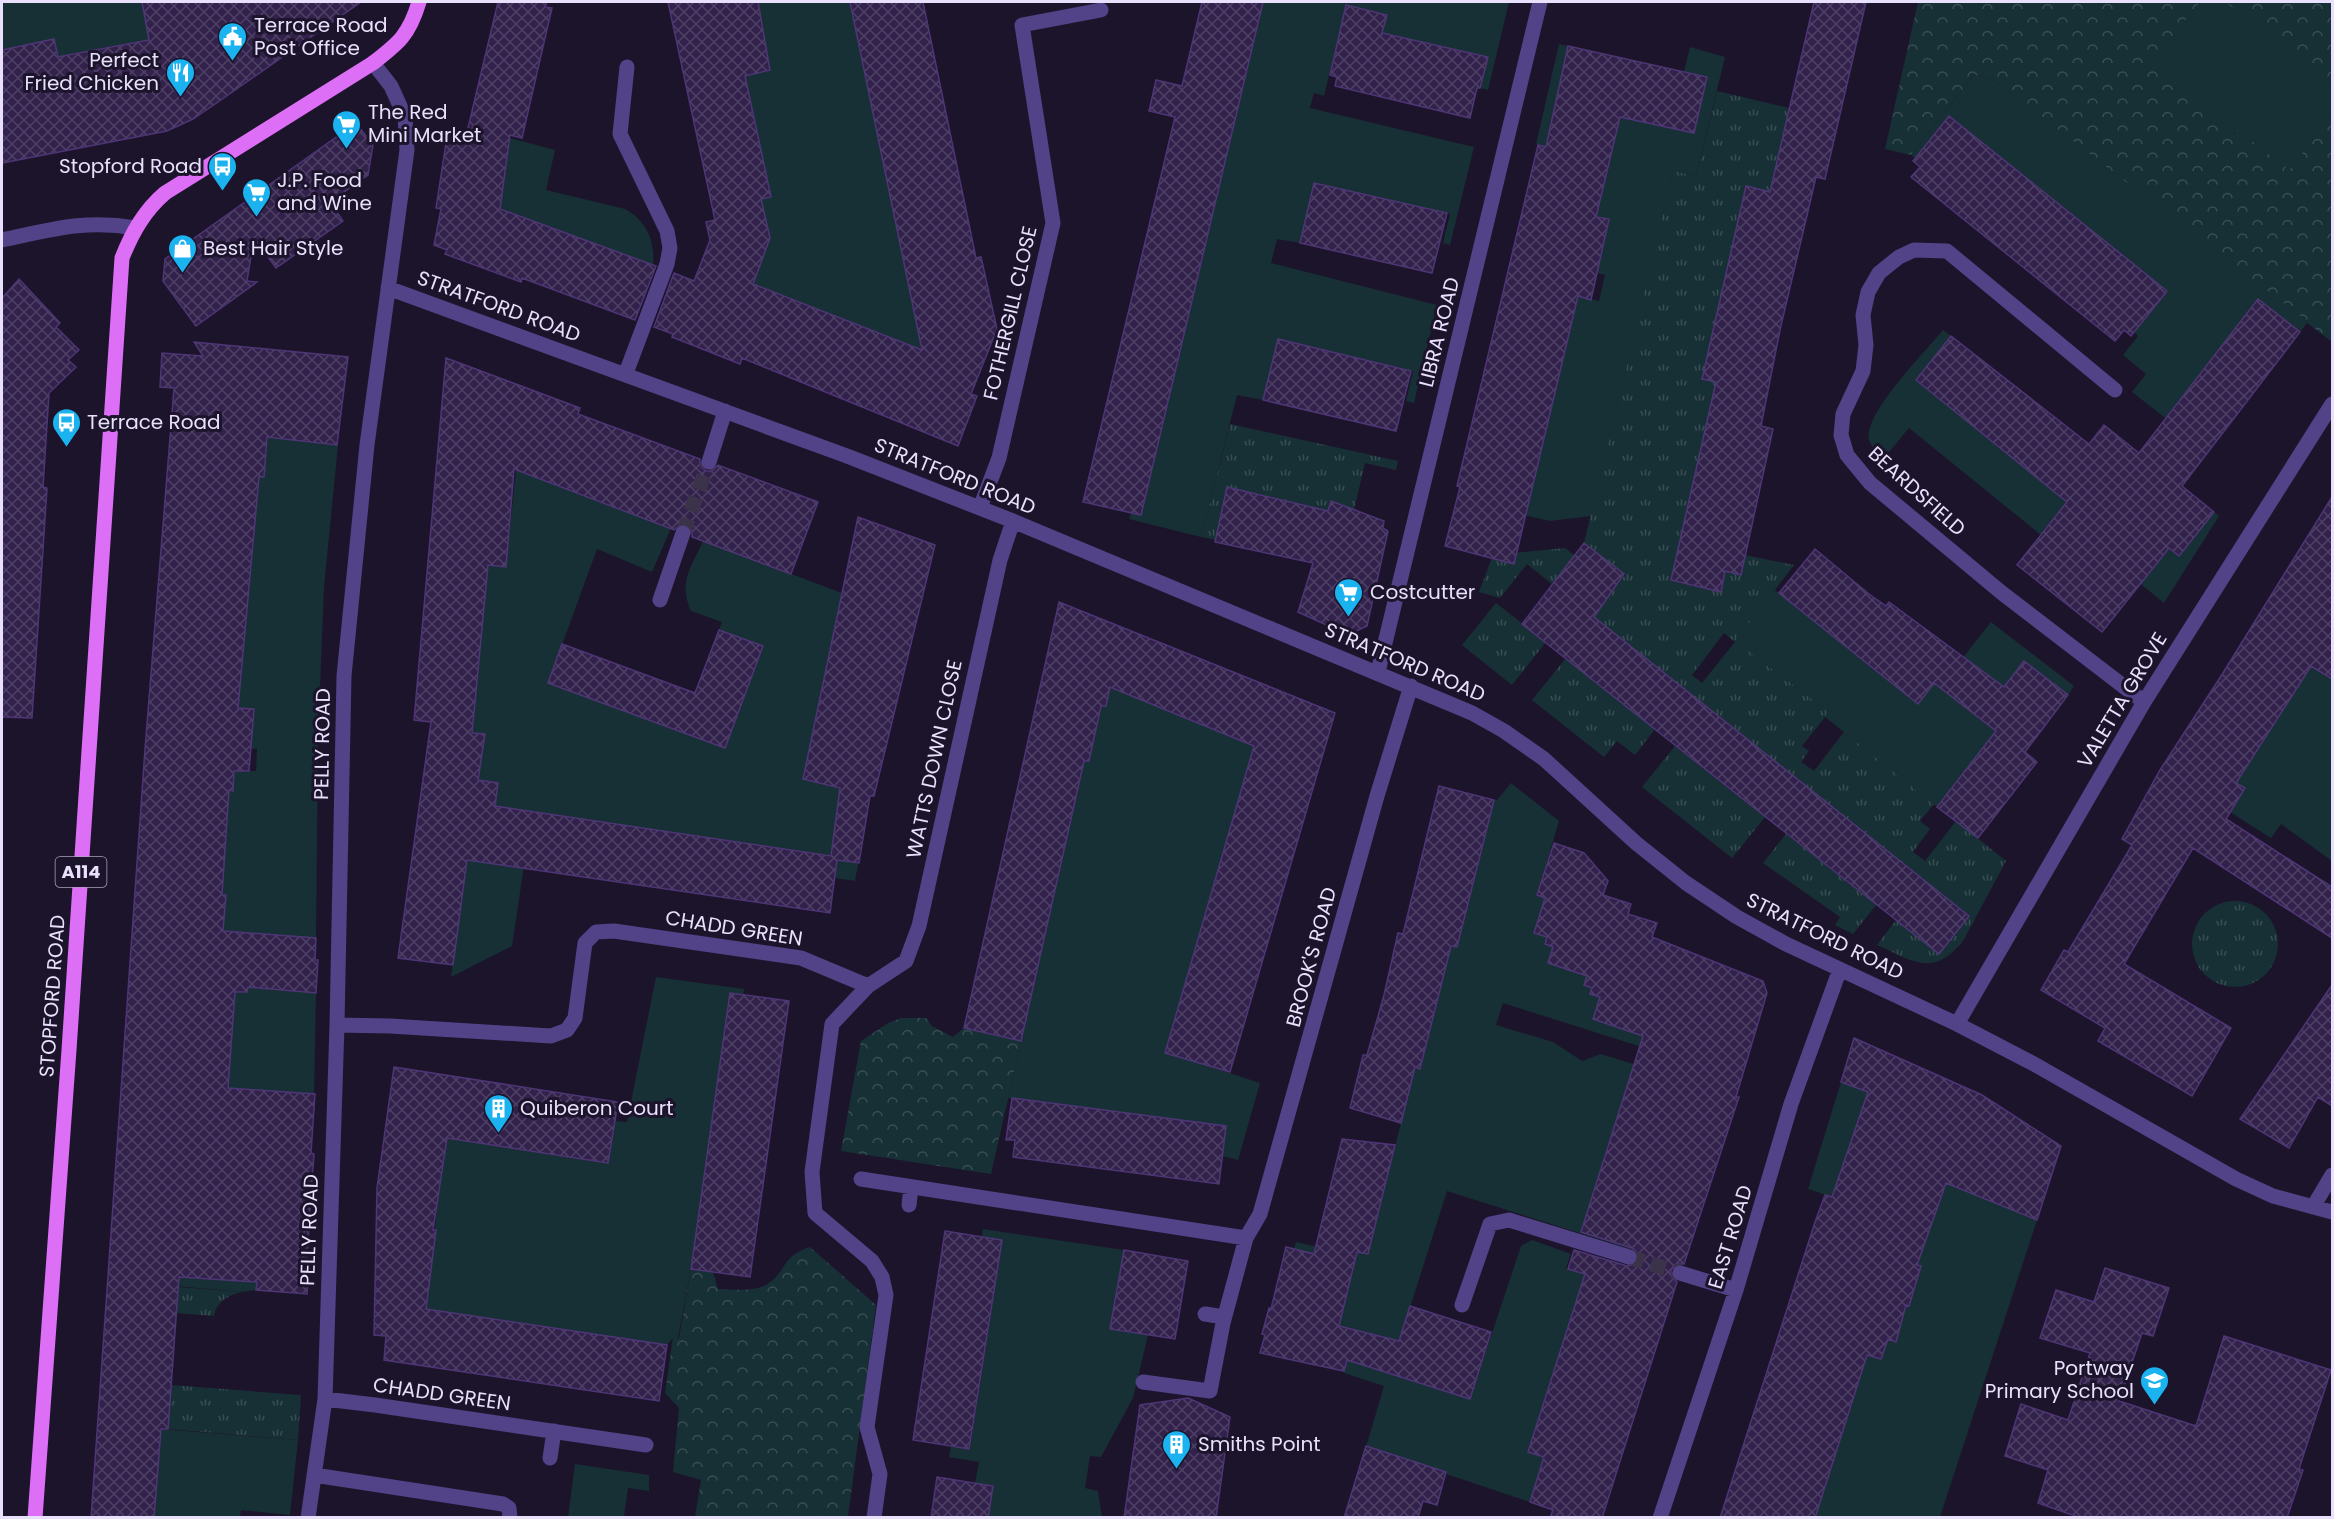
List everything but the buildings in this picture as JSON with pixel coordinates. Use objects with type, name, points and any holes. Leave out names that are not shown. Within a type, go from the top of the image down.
[{"type":"main road","name":"A114","points":[[135,228],[152,204],[165,193],[373,63],[402,40],[414,18],[418,2]]},
{"type":"main road","name":"STOPFORD ROAD","points":[[35,1518],[71,1026],[122,258],[135,228]]},
{"type":"street","name":"LIBRA ROAD","points":[[1378,672],[1540,2]]},
{"type":"street","name":"FOTHERGILL CLOSE","points":[[980,508],[999,458],[1053,224],[1022,25],[1101,10]]},
{"type":"street","name":"PELLY ROAD","points":[[308,1518],[325,1400],[337,1025],[344,676],[367,446],[407,150],[405,117],[391,86],[373,63]]},
{"type":"street","points":[[626,373],[667,264],[670,248],[667,231],[620,134],[627,67]]},
{"type":"street","points":[[2,240],[82,224],[110,223],[135,228]]},
{"type":"street","name":"BEARDSFIELD","points":[[2115,390],[1947,251],[1914,250],[1899,257],[1879,273],[1868,292],[1863,315],[1866,345],[1863,371],[1843,414],[1841,435],[1847,455],[1870,483],[2012,600],[2144,702]]},
{"type":"street","name":"STRATFORD ROAD","points":[[388,288],[626,373],[1012,520],[1472,712],[1544,759],[1636,843],[1686,882],[1737,917],[2034,1064],[2236,1179],[2273,1196],[2332,1212]]},
{"type":"street","name":"VALETTA GROVE","points":[[1957,1024],[2144,702],[2332,404]]},
{"type":"street","points":[[708,462],[725,411]]},
{"type":"street","name":"WATTS DOWN CLOSE","points":[[868,986],[906,961],[919,926],[1000,560],[1012,520]]},
{"type":"street","points":[[660,600],[683,533]]},
{"type":"street","name":"BROOK'S ROAD","points":[[1143,1382],[1210,1391],[1224,1320],[1246,1238],[1260,1214],[1377,796],[1411,686]]},
{"type":"street","name":"CHADD GREEN","points":[[337,1025],[551,1036],[567,1030],[575,1018],[585,943],[596,932],[614,931],[801,958],[868,986]]},
{"type":"street","name":"EAST ROAD","points":[[1660,1518],[1737,1290],[1791,1104],[1840,969]]},
{"type":"street","points":[[868,986],[832,1024],[812,1172],[815,1214],[872,1262],[882,1277],[886,1294],[867,1427],[880,1474],[874,1518]]},
{"type":"street","points":[[2313,1207],[2332,1175]]},
{"type":"street","points":[[861,1179],[1246,1238]]},
{"type":"street","points":[[909,1205],[911,1187]]},
{"type":"street","points":[[1462,1305],[1490,1224],[1509,1220],[1629,1257]]},
{"type":"street","points":[[1680,1273],[1737,1290]]},
{"type":"street","points":[[1205,1314],[1224,1320]]},
{"type":"street","name":"CHADD GREEN","points":[[325,1400],[375,1405],[646,1445]]},
{"type":"street","points":[[550,1458],[554,1431]]},
{"type":"street","points":[[314,1475],[503,1504],[509,1508],[510,1518]]},
{"type":"green space","points":[[2,2],[142,2],[149,40],[98,49],[106,91],[79,53],[58,57],[54,40],[23,46],[14,67],[2,70]]},
{"type":"green space","points":[[748,2],[850,2],[881,149],[928,323],[919,349],[753,284],[770,238],[764,210],[715,220],[712,209],[771,197],[745,76],[770,70],[765,48],[755,32]]},
{"type":"green space","points":[[1263,2],[1509,2],[1488,90],[1480,88],[1487,58],[1382,33],[1387,15],[1346,6],[1324,96],[1314,93],[1310,108],[1474,147],[1450,245],[1443,243],[1450,214],[1314,183],[1300,243],[1277,239],[1271,263],[1437,305],[1414,403],[1406,401],[1413,371],[1278,339],[1263,400],[1237,395],[1201,537],[1129,519],[1131,513],[1140,515]]},
{"type":"green space","points":[[1918,2],[2332,2],[2332,342],[1992,79],[1974,75],[1911,155],[1885,149]]},
{"type":"green space","points":[[2200,2],[2225,2],[2332,86],[2332,115],[2289,170],[2152,62]]},
{"type":"green space","points":[[1559,44],[1568,46],[1625,118],[1694,133],[1707,77],[1684,72],[1690,47],[1725,57],[1696,176],[1673,171],[1591,516],[1550,521],[1520,514],[1527,509],[1578,296],[1599,301],[1605,275],[1584,270],[1609,220],[1596,217],[1609,162],[1536,144]]},
{"type":"green space","points":[[1974,75],[1992,79],[2308,322],[2300,332],[2258,299],[2169,413],[2186,434],[2132,392],[2146,374],[2123,355],[2138,336],[1949,116],[1915,158],[1911,155]]},
{"type":"green space","points":[[1717,91],[1789,108],[1776,167],[1795,197],[1746,186],[1736,230],[1756,235],[1702,379],[1716,382],[1720,591],[1725,571],[1741,575],[1745,555],[1794,565],[1736,641],[1829,712],[1802,746],[1809,751],[1801,762],[1814,771],[1844,732],[1934,804],[1920,821],[1930,829],[1913,852],[1925,861],[1956,821],[2006,861],[1963,941],[1952,952],[1932,963],[1912,961],[1877,945],[1896,920],[1939,954],[1969,916],[1527,564],[1500,598],[1479,592],[1493,555],[1565,548],[1615,587],[1625,575],[1584,543],[1673,170],[1696,176]],"holes":[[[1724,633],[1735,642],[1702,683],[1692,675]]]},
{"type":"green space","points":[[510,138],[555,150],[546,190],[625,209],[639,219],[651,240],[653,265],[500,208]]},
{"type":"green space","points":[[1943,330],[1951,336],[1916,380],[1998,445],[2069,469],[2179,556],[2214,512],[2219,516],[2164,603],[2057,516],[2041,535],[1909,428],[1884,458],[1873,447],[1869,440],[1870,429],[1885,399]]},
{"type":"green space","points":[[270,395],[302,397],[300,418],[339,422],[340,427],[310,424],[308,441],[338,445],[324,587],[318,738],[316,938],[282,936],[277,989],[316,993],[314,1094],[283,1093],[281,1117],[272,1117],[270,1150],[261,1150],[258,1197],[311,1201],[309,1262],[259,1258],[256,1290],[242,1292],[164,1285],[165,1276],[203,1278],[206,1232],[169,1229],[171,1213],[231,1216],[232,1197],[215,1195],[216,1171],[167,1167],[168,1148],[121,1144],[121,1142],[216,1149],[220,1091],[171,1087],[172,1073],[221,1076],[223,1053],[230,1053],[232,1029],[176,1025],[177,1009],[223,1012],[224,991],[247,992],[249,967],[179,962],[180,954],[221,957],[223,933],[182,930],[183,914],[224,916],[226,896],[207,895],[209,870],[189,868],[190,860],[224,863],[228,810],[190,808],[192,788],[232,790],[234,771],[256,771],[257,749],[193,745],[195,725],[252,728],[254,709],[238,708],[254,537],[237,536],[238,516],[216,514],[219,474],[264,477],[268,434],[223,430],[224,411],[268,414]]},
{"type":"green space","points":[[1230,424],[1398,461],[1396,470],[1365,463],[1354,510],[1331,501],[1328,511],[1227,487],[1216,540],[1201,537]]},
{"type":"green space","points":[[516,470],[671,528],[652,572],[597,549],[548,683],[725,748],[763,647],[719,630],[722,622],[691,611],[687,600],[686,583],[703,541],[842,593],[804,779],[871,796],[868,807],[838,803],[835,822],[865,826],[855,881],[835,878],[838,857],[532,812],[512,946],[451,977],[472,828],[498,783],[478,780],[485,734],[472,733],[488,565],[506,566]]},
{"type":"green space","points":[[1775,590],[1835,637],[1943,683],[1991,622],[2074,686],[2068,695],[2024,661],[1996,731],[1937,807],[1825,717],[1829,712],[1735,641]]},
{"type":"green space","points":[[1496,603],[1546,642],[1512,685],[1462,645]]},
{"type":"green space","points":[[1566,658],[1655,729],[1635,755],[1617,741],[1604,757],[1532,700]]},
{"type":"green space","points":[[2311,665],[2327,676],[2332,668],[2332,861],[2281,824],[2271,838],[2230,812],[2245,788],[2233,782]]},
{"type":"green space","points":[[1110,687],[1254,746],[1165,1052],[1260,1083],[1238,1160],[1222,1156],[1226,1126],[1008,1098],[1084,761],[1089,761],[1101,706],[1106,706]]},
{"type":"green space","points":[[1675,746],[1765,817],[1732,858],[1642,787]]},
{"type":"green space","points":[[1511,783],[1559,821],[1537,895],[1545,898],[1534,933],[1596,948],[1584,985],[1592,988],[1590,994],[1600,997],[1593,1019],[1611,1025],[1625,983],[1689,1062],[1503,1003],[1496,1025],[1553,1042],[1582,1061],[1601,1054],[1688,1081],[1634,1092],[1626,1090],[1621,1106],[1635,1146],[1610,1138],[1602,1162],[1627,1170],[1638,1247],[1636,1251],[1447,1191],[1389,1374],[1470,1399],[1521,1246],[1532,1240],[1571,1254],[1566,1268],[1585,1274],[1567,1329],[1607,1342],[1601,1362],[1561,1348],[1528,1452],[1567,1465],[1530,1502],[1366,1447],[1384,1386],[1344,1373],[1354,1330],[1339,1326],[1347,1296],[1350,1263],[1294,1249],[1296,1242],[1318,1247],[1319,1242],[1368,1254],[1415,1067],[1421,1068],[1451,946],[1457,946],[1494,800],[1497,800]]},
{"type":"green space","points":[[1786,834],[1876,905],[1853,934],[1835,925],[1840,917],[1763,863]]},
{"type":"green space","points":[[2235,901],[2251,905],[2265,914],[2274,928],[2278,944],[2274,960],[2265,974],[2251,983],[2235,987],[2219,983],[2205,974],[2196,960],[2192,944],[2196,928],[2205,914],[2219,905]]},
{"type":"green space","points":[[656,977],[744,989],[743,995],[730,994],[691,1269],[678,1338],[673,1338],[667,1345],[426,1309],[429,1288],[375,1281],[376,1242],[433,1251],[438,1196],[447,1138],[615,1121],[627,1122]]},
{"type":"green space","points":[[901,1018],[926,1018],[932,1026],[953,1037],[964,1028],[1021,1041],[991,1174],[841,1151],[861,1041],[888,1023]]},
{"type":"green space","points":[[1841,1082],[1868,1092],[1848,1149],[1868,1158],[1874,1137],[2037,1220],[1940,1517],[1815,1517],[1842,1433],[1822,1341],[1881,1359],[1888,1339],[1896,1342],[1840,1284],[1909,1305],[1921,1266],[1854,1245],[1923,1249],[1930,1229],[1808,1189]]},
{"type":"green space","points":[[983,1229],[1124,1250],[1110,1328],[1148,1335],[1133,1398],[1101,1457],[1090,1456],[1085,1488],[1098,1491],[1102,1517],[988,1517],[993,1486],[975,1483],[979,1462],[949,1457],[951,1446],[970,1448],[1002,1241],[982,1237]]},
{"type":"green space","points":[[810,1247],[876,1305],[848,1517],[695,1517],[701,1480],[673,1472],[679,1408],[665,1393],[673,1337],[679,1338],[691,1269],[713,1272],[718,1289],[758,1288],[775,1278],[794,1254]]},
{"type":"green space","points":[[178,1287],[242,1292],[224,1300],[215,1311],[214,1316],[176,1313]]},
{"type":"green space","points":[[171,1385],[301,1395],[298,1440],[168,1429]]},
{"type":"green space","points":[[161,1429],[298,1440],[290,1515],[241,1510],[240,1517],[154,1518]]},
{"type":"green space","points":[[575,1464],[649,1475],[649,1491],[628,1488],[624,1517],[568,1517]]},
{"type":"tunnel","points":[[683,533],[709,462]]},
{"type":"tunnel","points":[[1629,1257],[1680,1273]]},
{"type":"place","name":"Terrace Road Post Office","points":[[233,62]]},
{"type":"place","name":"Perfect Fried Chicken","points":[[180,98]]},
{"type":"place","name":"The Red Mini Market","points":[[347,150]]},
{"type":"place","name":"Stopford Road","points":[[223,192]]},
{"type":"place","name":"J.P. Food and Wine","points":[[256,218]]},
{"type":"place","name":"Best Hair Style","points":[[182,274]]},
{"type":"place","name":"Terrace Road","points":[[66,448]]},
{"type":"place","name":"Costcutter","points":[[1349,618]]},
{"type":"place","name":"Quiberon Court","points":[[499,1134]]},
{"type":"place","name":"Portway Primary School","points":[[2155,1406]]},
{"type":"place","name":"Smiths Point","points":[[1177,1470]]}]
